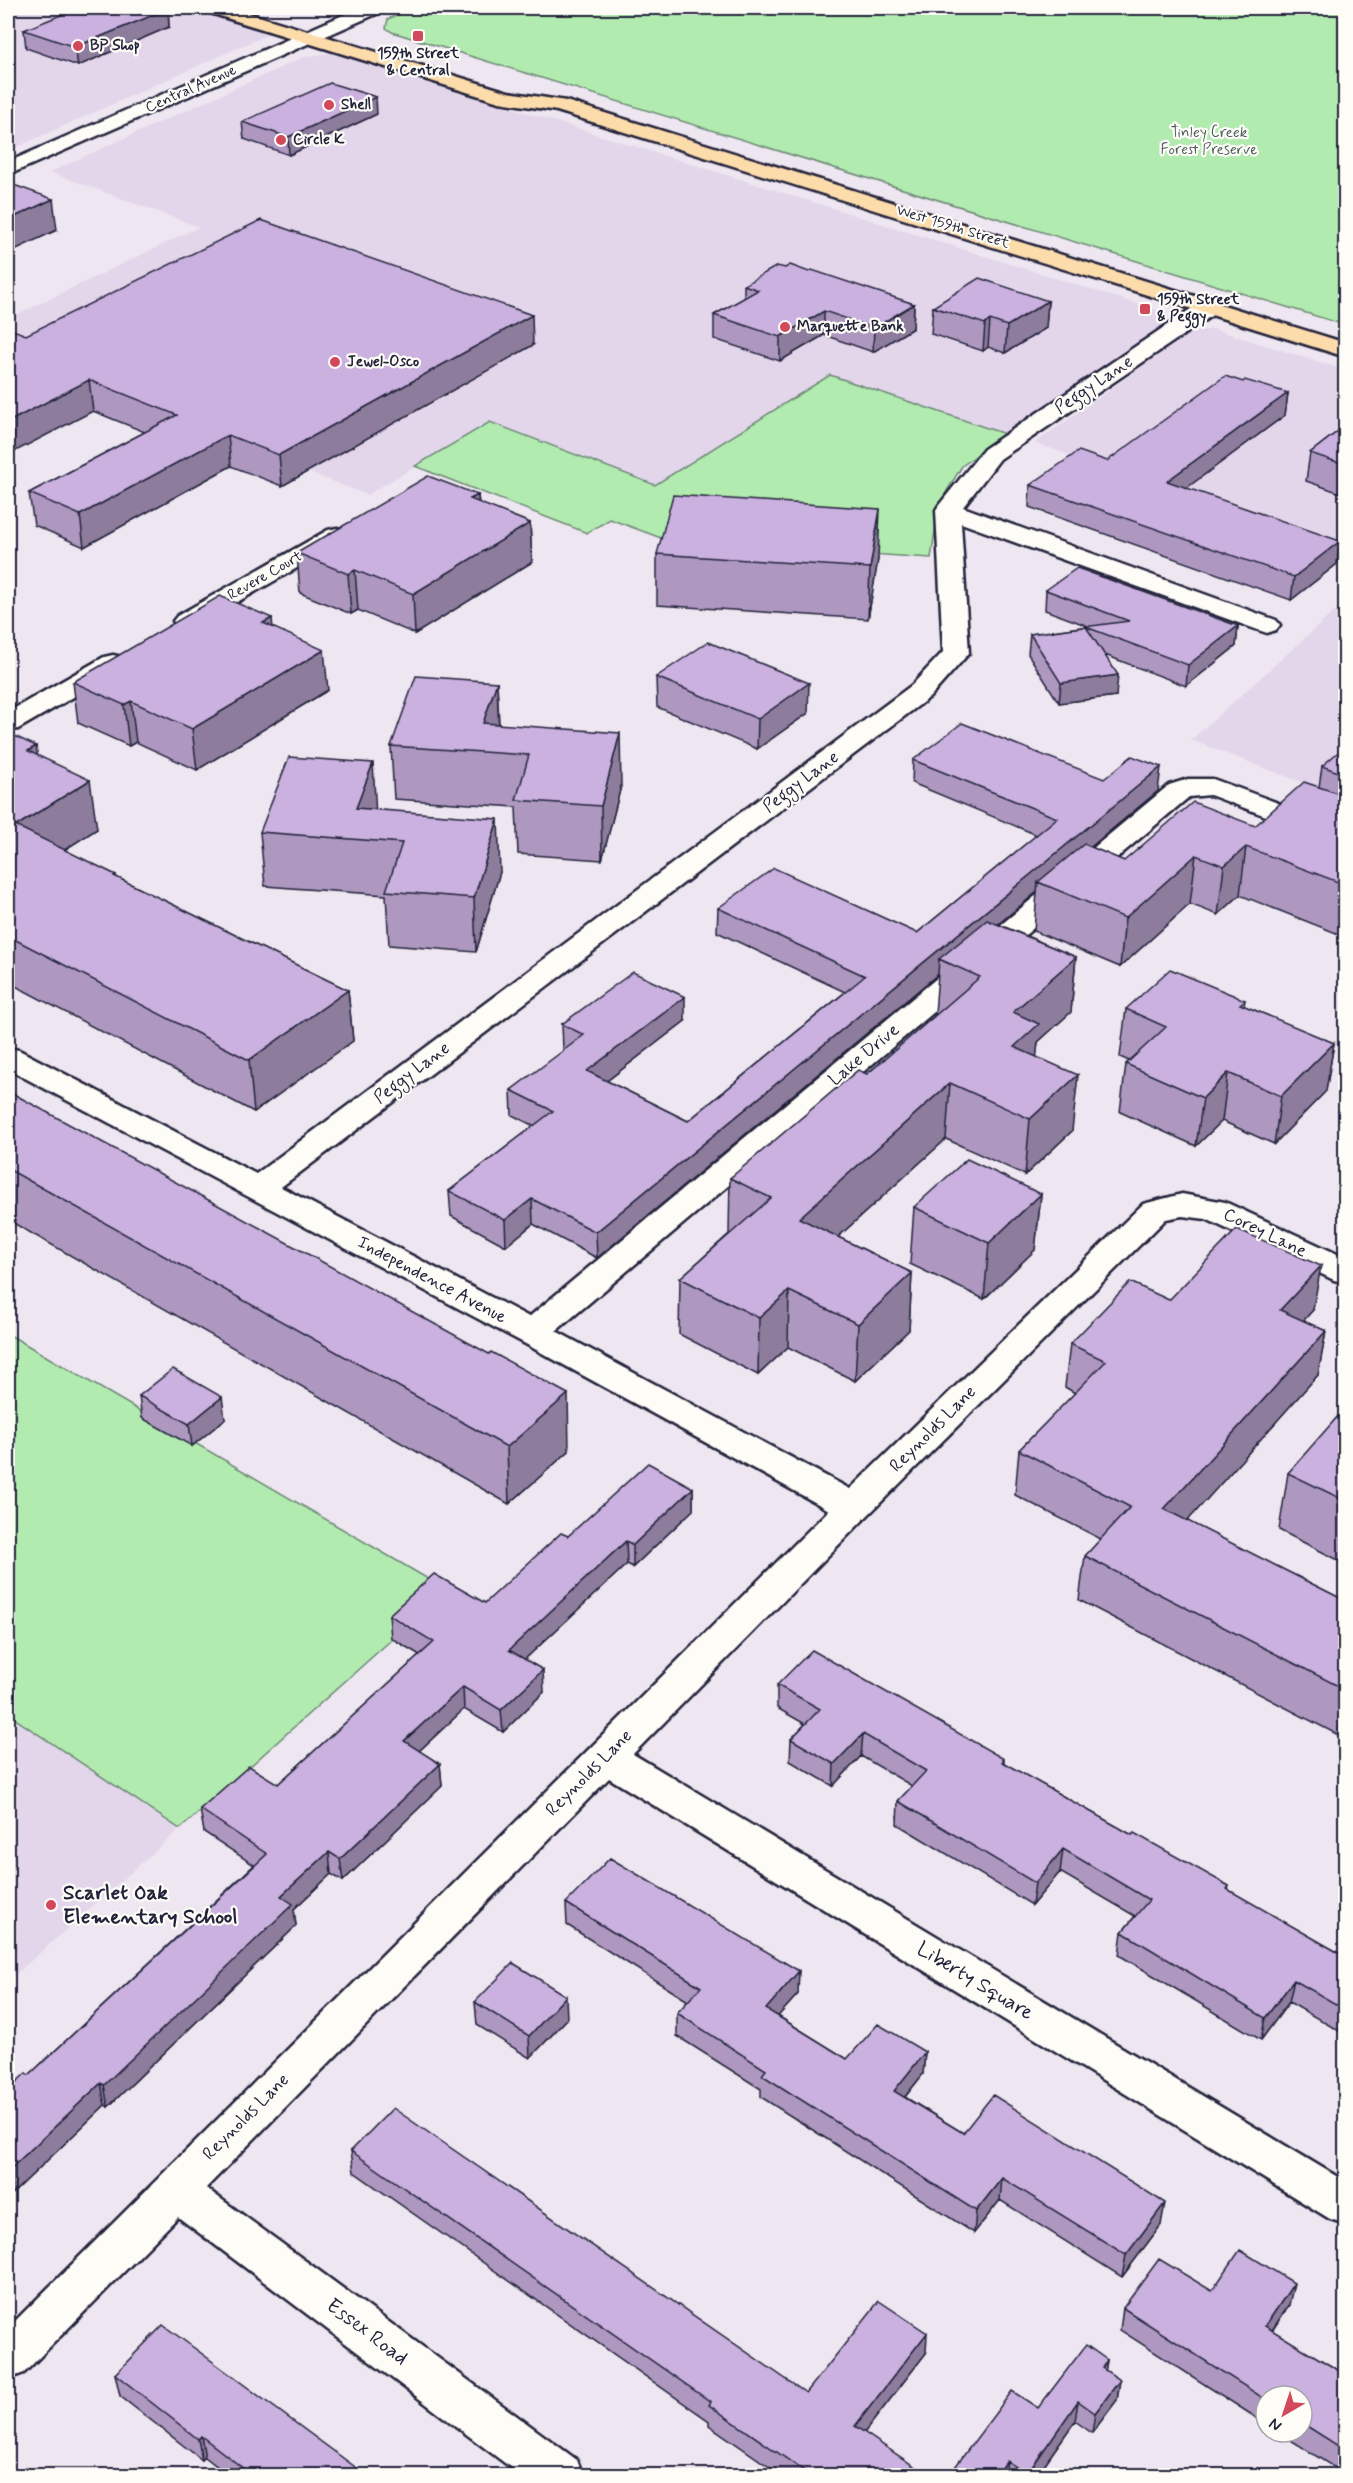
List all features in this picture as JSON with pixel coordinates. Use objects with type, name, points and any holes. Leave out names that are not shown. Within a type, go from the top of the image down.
[{"type":"main road","name":"West 159th Street","points":[[214,8],[506,98],[559,105],[1346,350]]},
{"type":"main road","points":[[304,16],[368,35]]},
{"type":"main road","name":"West 159th Street","points":[[510,79],[532,86],[559,105]]},
{"type":"street","name":"Central Avenue","points":[[8,169],[374,8]]},
{"type":"street","name":"Peggy Lane","points":[[258,1189],[921,691],[956,653],[948,510],[992,454],[1209,307]]},
{"type":"street","points":[[948,510],[1267,625]]},
{"type":"street","name":"Revere Court","points":[[167,632],[358,523]]},
{"type":"street","points":[[8,723],[137,649]]},
{"type":"street","name":"Lake Drive","points":[[532,1333],[1179,791],[1188,787],[1200,786],[1227,792],[1346,838]]},
{"type":"street","name":"Independence Avenue","points":[[8,1057],[532,1333],[854,1507]]},
{"type":"street","name":"Corey Lane","points":[[1182,1205],[1214,1209],[1346,1272]]},
{"type":"street","name":"Reynolds Lane","points":[[8,2358],[605,1756],[1140,1223],[1155,1211],[1182,1205]]},
{"type":"street","name":"Liberty Square","points":[[605,1756],[1346,2205]]},
{"type":"street","name":"Essex Road","points":[[174,2189],[560,2475]]},
{"type":"shaded area","points":[[8,8],[190,8],[273,32],[8,151]]},
{"type":"shaded area","points":[[328,53],[346,56],[1157,310],[1168,318],[1163,325],[1005,434],[830,375],[655,485],[490,422],[367,495],[8,353],[8,319],[199,227],[50,172],[304,57]]},
{"type":"shaded area","points":[[1213,329],[1345,370],[1345,552],[1035,443],[1190,332]]},
{"type":"shaded area","points":[[1345,602],[1345,799],[1191,740]]},
{"type":"shaded area","name":"Scarlet Oak Elementary School","points":[[8,1714],[180,1829],[8,1981]]},
{"type":"green space","name":"Tinley Creek Forest Preserve","points":[[411,8],[1345,8],[1345,325],[392,32],[386,28],[388,19]]},
{"type":"green space","points":[[830,375],[1005,434],[962,466],[939,504],[931,558],[669,541],[610,519],[587,533],[415,466],[490,422],[655,485]]},
{"type":"green space","points":[[8,1334],[447,1590],[180,1829],[8,1714]]},
{"type":"building","points":[[78,8],[168,9],[75,47],[24,30]]},
{"type":"building","points":[[330,83],[376,97],[288,137],[242,122]]},
{"type":"building","points":[[11,184],[53,199],[8,220],[8,185]]},
{"type":"building","points":[[261,220],[532,315],[279,455],[228,435],[80,515],[29,493],[177,415],[89,380],[8,422],[8,328],[26,335]]},
{"type":"building","points":[[790,265],[809,272],[812,270],[914,304],[874,328],[824,311],[780,337],[714,315],[758,290],[744,285],[777,266],[785,268]]},
{"type":"building","points":[[979,278],[1048,301],[1007,326],[990,320],[985,324],[933,307]]},
{"type":"building","points":[[1225,376],[1288,393],[1167,481],[1340,541],[1294,577],[1030,485],[1079,451],[1107,461]]},
{"type":"building","points":[[1346,425],[1346,465],[1310,453]]},
{"type":"building","points":[[428,476],[478,495],[470,499],[530,523],[413,594],[355,570],[348,574],[297,553]]},
{"type":"building","points":[[673,495],[880,509],[870,568],[657,554]]},
{"type":"building","points":[[1077,568],[1238,626],[1188,665],[1086,627],[1118,675],[1061,683],[1030,634],[1129,621],[1046,590]]},
{"type":"building","points":[[220,596],[272,618],[263,623],[324,650],[192,729],[131,701],[124,705],[73,682]]},
{"type":"building","points":[[708,642],[809,683],[758,719],[656,677]]},
{"type":"building","points":[[416,676],[497,682],[483,723],[620,733],[601,806],[516,800],[529,755],[391,746]]},
{"type":"building","points":[[962,723],[1104,779],[1132,756],[1161,767],[596,1232],[532,1199],[505,1220],[449,1191],[553,1111],[511,1090],[584,1035],[562,1024],[633,972],[685,997],[587,1071],[688,1121],[865,976],[718,908],[774,868],[917,933],[1057,818],[913,760]]},
{"type":"building","points":[[8,733],[36,746],[28,751],[90,780],[16,826],[348,990],[249,1060],[8,936]]},
{"type":"building","points":[[1337,753],[1346,756],[1346,775],[1322,766]]},
{"type":"building","points":[[289,757],[373,763],[356,808],[498,819],[474,898],[386,891],[402,843],[260,832]]},
{"type":"building","points":[[1304,782],[1346,796],[1346,885],[1246,847],[1224,866],[1196,855],[1125,918],[1038,882],[1084,844],[1124,861],[1193,802],[1255,826]]},
{"type":"building","points":[[987,920],[1076,957],[1013,1012],[1039,1024],[1014,1047],[1078,1075],[1030,1119],[950,1083],[799,1218],[912,1273],[858,1324],[789,1291],[759,1318],[680,1278],[771,1198],[730,1178],[858,1070],[867,1074],[980,977],[939,959]]},
{"type":"building","points":[[1170,969],[1245,1000],[1240,1004],[1334,1043],[1281,1096],[1228,1073],[1203,1098],[1126,1064],[1166,1027],[1126,1009]]},
{"type":"building","points":[[8,1091],[489,1354],[491,1352],[568,1394],[507,1447],[8,1169]]},
{"type":"building","points":[[967,1159],[1041,1194],[989,1243],[914,1207]]},
{"type":"building","points":[[1237,1229],[1321,1266],[1280,1310],[1326,1331],[1164,1509],[1346,1601],[1346,1690],[1085,1556],[1130,1507],[1019,1450],[1106,1361],[1070,1344],[1130,1282],[1169,1300]]},
{"type":"building","points":[[173,1369],[222,1397],[189,1424],[139,1396]]},
{"type":"building","points":[[1339,1415],[1346,1418],[1346,1501],[1288,1473]]},
{"type":"building","points":[[648,1463],[693,1488],[633,1545],[626,1541],[509,1650],[543,1670],[501,1710],[463,1687],[404,1741],[440,1764],[340,1859],[329,1852],[281,1896],[293,1904],[104,2085],[101,2083],[8,2171],[8,2090],[26,2073],[29,2075],[267,1854],[200,1809],[249,1766],[278,1784],[434,1642],[389,1615],[434,1574],[485,1603],[561,1533],[568,1536]]},
{"type":"building","points":[[812,1650],[1004,1759],[1002,1762],[1229,1886],[1227,1889],[1346,1957],[1346,2010],[1294,1980],[1265,2018],[1122,1932],[1149,1900],[1063,1849],[1035,1883],[898,1801],[926,1771],[863,1734],[834,1764],[791,1739],[820,1709],[777,1685]]},
{"type":"building","points":[[610,1858],[799,1971],[766,2009],[847,2059],[878,2024],[925,2052],[894,2091],[963,2133],[993,2095],[1165,2203],[1126,2255],[1002,2178],[976,2211],[762,2075],[766,2070],[677,2013],[701,1987],[566,1903]]},
{"type":"building","points":[[513,1963],[566,1996],[529,2036],[475,2002]]},
{"type":"building","points":[[393,2108],[806,2393],[879,2301],[927,2333],[855,2426],[927,2475],[810,2475],[709,2405],[711,2402],[351,2151]]},
{"type":"building","points":[[1240,2250],[1294,2283],[1265,2326],[1346,2375],[1346,2451],[1314,2431],[1314,2384],[1254,2384],[1254,2392],[1123,2308],[1159,2259],[1212,2291]]},
{"type":"building","points":[[163,2325],[366,2475],[252,2475],[201,2436],[198,2439],[115,2374]]},
{"type":"building","points":[[1086,2345],[1107,2360],[1102,2368],[1120,2380],[1095,2413],[1078,2401],[1027,2474],[1007,2461],[996,2475],[949,2475],[1012,2391],[1038,2408]]},
{"type":"place","name":"159th Street & Central","points":[[418,36]]},
{"type":"place","name":"BP Shop","points":[[78,46]]},
{"type":"place","name":"Shell","points":[[329,105]]},
{"type":"place","name":"Circle K","points":[[281,140]]},
{"type":"place","name":"159th Street & Peggy","points":[[1145,309]]},
{"type":"place","name":"Marquette Bank","points":[[785,327]]},
{"type":"place","name":"Jewel-Osco","points":[[335,362]]},
{"type":"place","name":"Scarlet Oak Elementary School","points":[[51,1905]]}]
